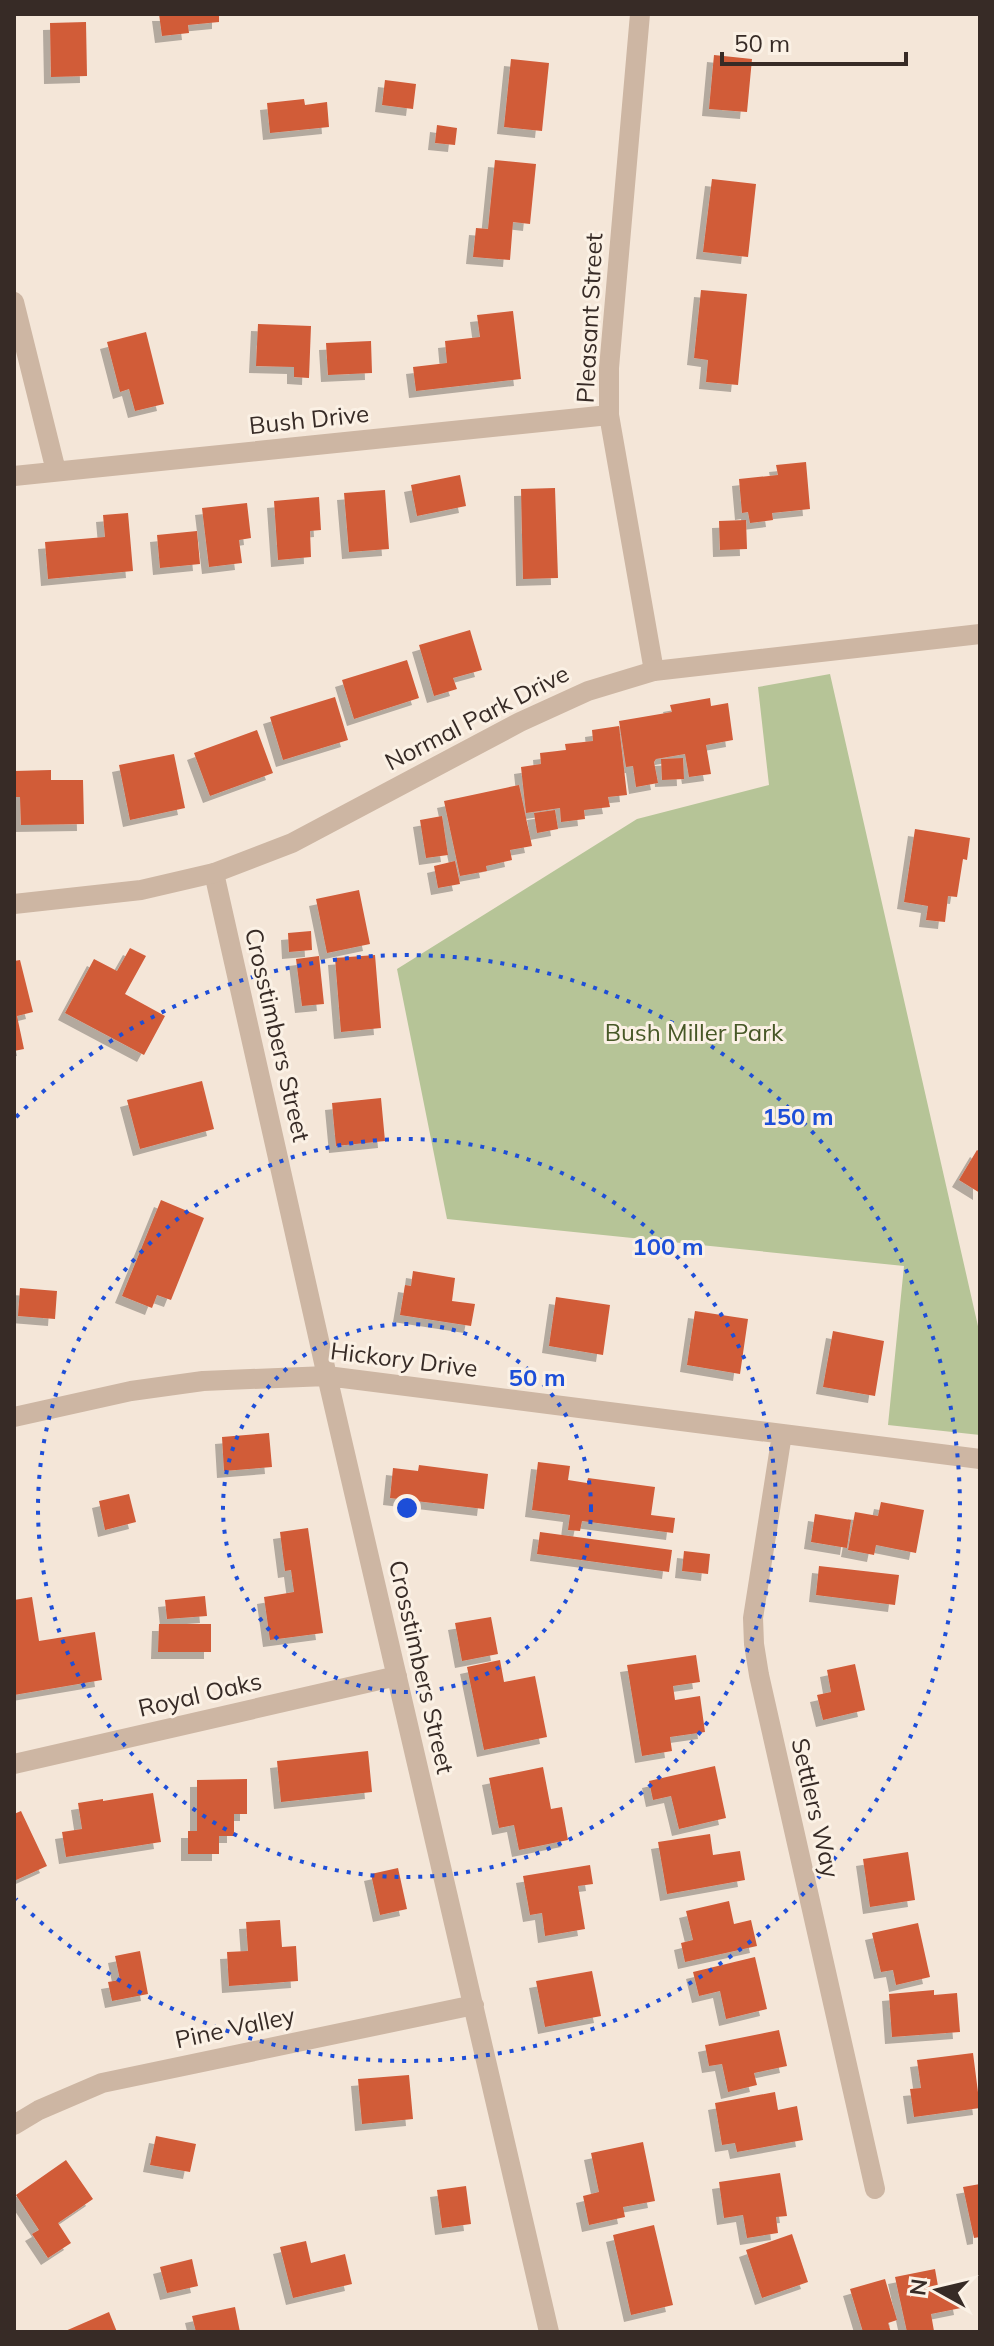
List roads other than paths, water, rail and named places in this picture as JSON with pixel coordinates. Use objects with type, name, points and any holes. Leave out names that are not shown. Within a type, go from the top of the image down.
[{"type":"street","name":"Pleasant Street","points":[[640,14],[609,368],[609,415],[654,671]]},
{"type":"street","points":[[14,302],[56,471]]},
{"type":"street","name":"Bush Drive","points":[[14,476],[609,415]]},
{"type":"street","name":"Normal Park Drive","points":[[14,904],[141,890],[214,873],[292,843],[520,722],[588,691],[654,671],[980,634]]},
{"type":"street","name":"Crosstimbers Street","points":[[214,873],[327,1376],[549,2332]]},
{"type":"street","name":"Hickory Drive","points":[[14,1417],[131,1391],[203,1381],[327,1376],[980,1459]]},
{"type":"street","name":"Settlers Way","points":[[782,1434],[753,1618],[754,1644],[875,2189]]},
{"type":"street","name":"Royal Oaks","points":[[14,1764],[397,1676]]},
{"type":"street","name":"Pine Valley","points":[[14,2125],[39,2110],[102,2083],[474,2005]]},
{"type":"park label","name":"Bush Miller Park","points":[[694,1033]]}]
